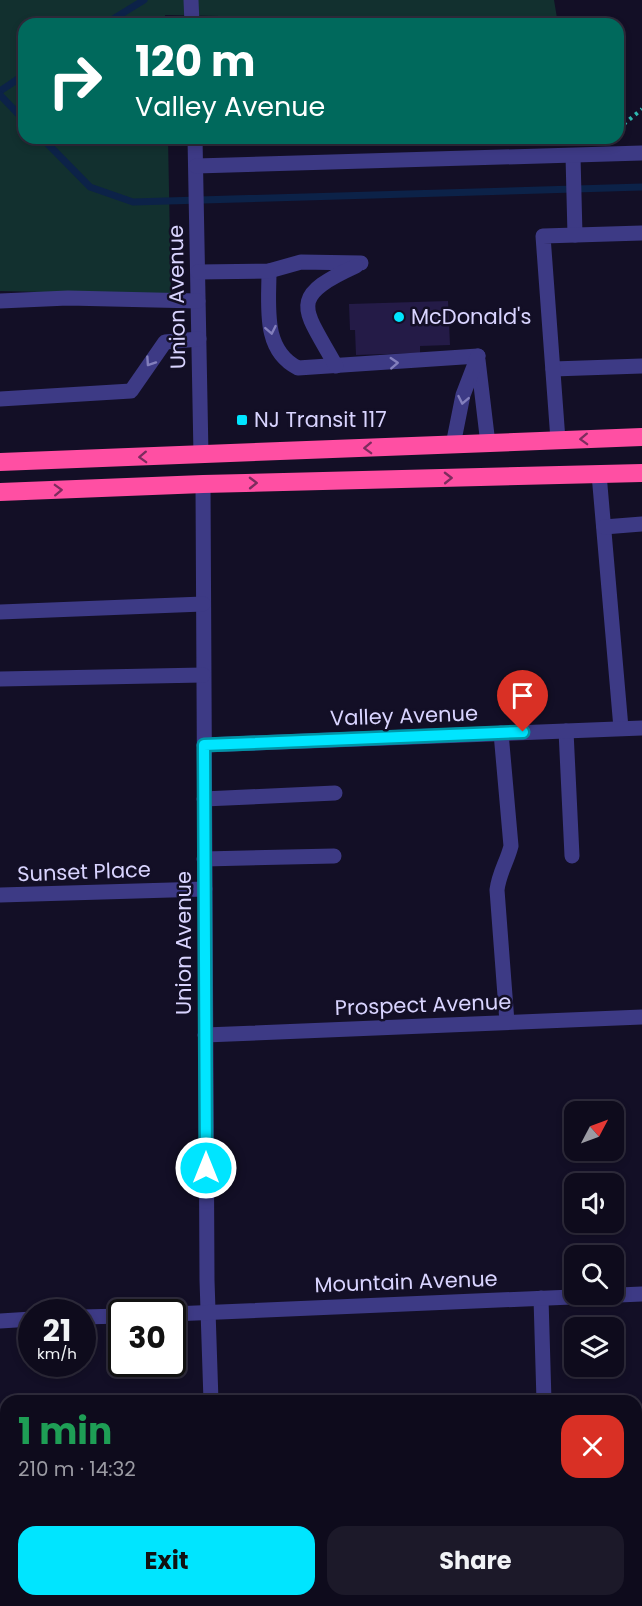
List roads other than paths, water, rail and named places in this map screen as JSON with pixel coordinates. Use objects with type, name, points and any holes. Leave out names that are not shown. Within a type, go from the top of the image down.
[{"type":"highway","points":[[0,462],[642,437]]},
{"type":"highway","points":[[0,492],[203,484],[642,473]]},
{"type":"street","points":[[191,0],[192,18]]},
{"type":"street","name":"Union Avenue","points":[[195,144],[201,455]]},
{"type":"street","points":[[196,166],[642,153]]},
{"type":"street","points":[[573,156],[575,235]]},
{"type":"street","points":[[558,440],[543,236],[642,233]]},
{"type":"street","points":[[198,272],[269,272],[301,262],[361,263],[326,279],[314,289],[307,303],[310,319],[336,366]]},
{"type":"street","points":[[269,272],[269,330],[279,356],[298,368],[478,357]]},
{"type":"street","points":[[0,301],[68,298],[198,301]]},
{"type":"street","points":[[0,399],[131,391],[165,342],[199,339]]},
{"type":"street","points":[[478,357],[488,444]]},
{"type":"street","points":[[453,445],[463,395],[478,357]]},
{"type":"street","points":[[553,369],[642,366]]},
{"type":"street","points":[[599,474],[621,728]]},
{"type":"street","name":"Union Avenue","points":[[203,484],[207,1312],[211,1395]]},
{"type":"street","points":[[604,527],[642,524]]},
{"type":"street","points":[[0,612],[203,604]]},
{"type":"street","points":[[0,680],[203,675]]},
{"type":"street","name":"Valley Avenue","points":[[204,745],[642,728]]},
{"type":"street","points":[[566,731],[572,856]]},
{"type":"street","points":[[501,733],[511,846],[507,860],[499,874],[497,890],[507,1022]]},
{"type":"street","points":[[204,799],[335,793]]},
{"type":"street","points":[[204,859],[334,856]]},
{"type":"street","name":"Sunset Place","points":[[0,895],[205,889]]},
{"type":"street","name":"Prospect Avenue","points":[[206,1035],[642,1017]]},
{"type":"street","name":"Mountain Avenue","points":[[186,1313],[642,1294]]},
{"type":"street","points":[[541,1298],[544,1395]]},
{"type":"street","points":[[0,1320],[18,1319]]},
{"type":"waterway","points":[[115,18],[144,0]]},
{"type":"waterway","points":[[0,91],[18,79]]},
{"type":"waterway","points":[[0,95],[18,114]]},
{"type":"waterway","points":[[48,144],[90,187],[133,202],[642,187]]},
{"type":"place","name":"McDonald's","points":[[399,317]]},
{"type":"place","name":"NJ Transit 117","points":[[242,420]]}]
